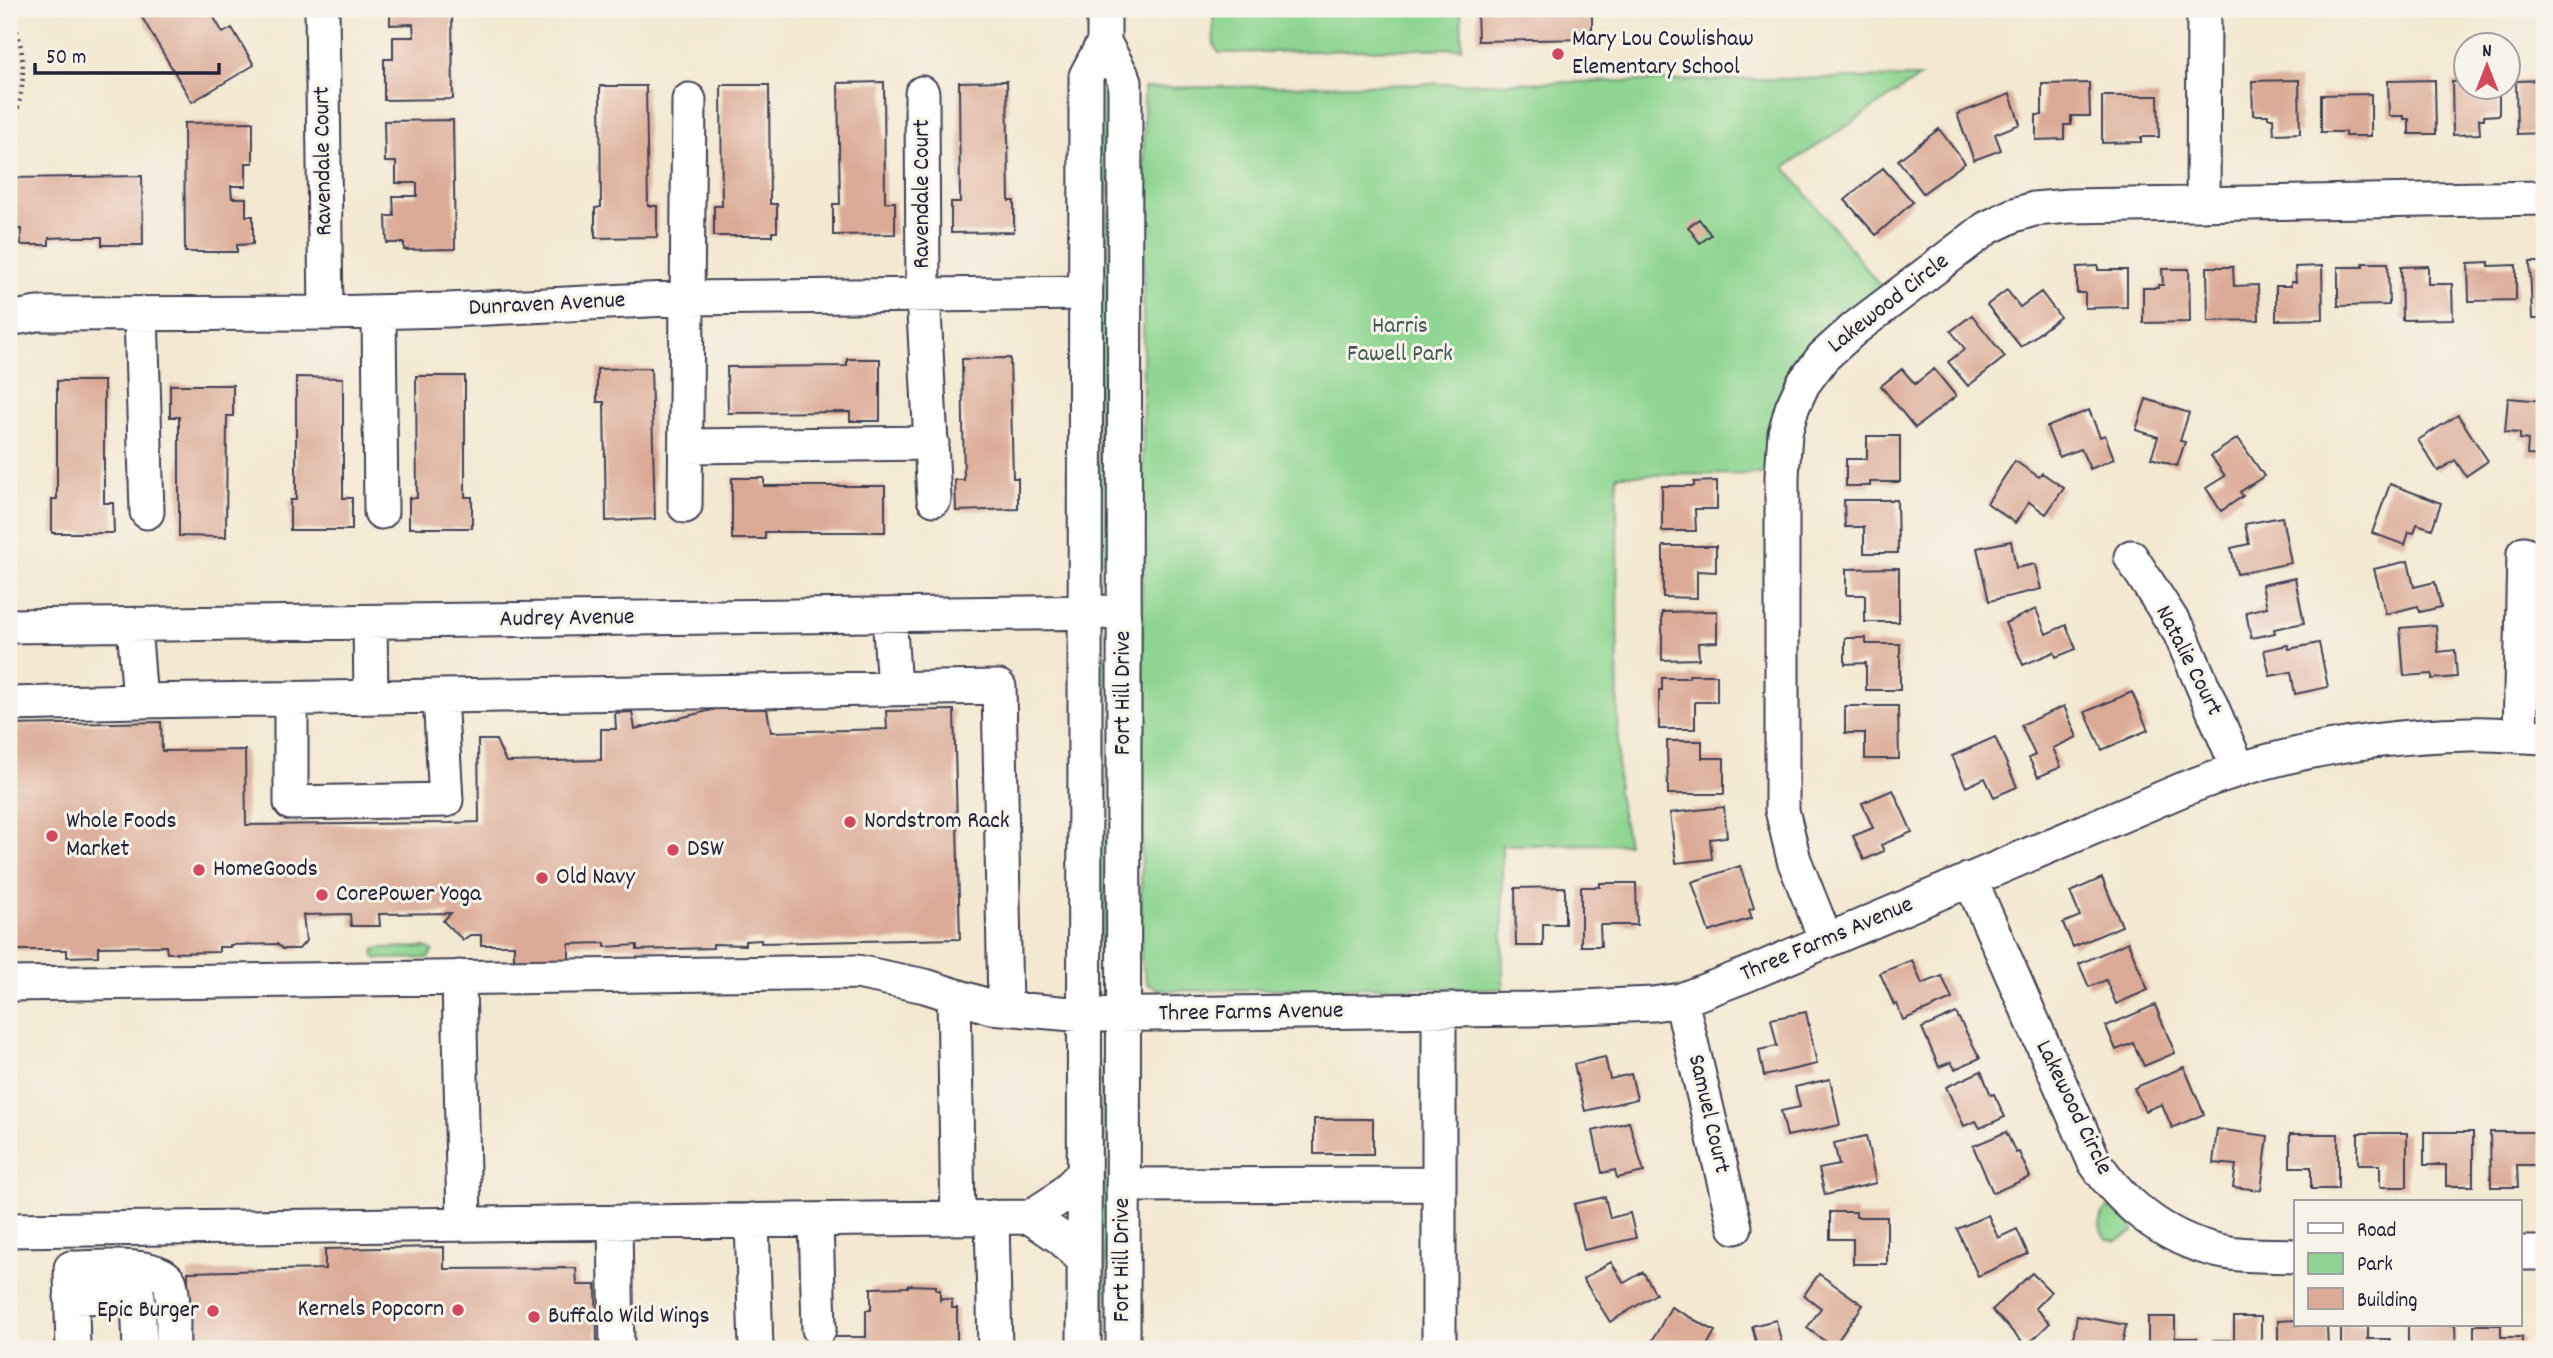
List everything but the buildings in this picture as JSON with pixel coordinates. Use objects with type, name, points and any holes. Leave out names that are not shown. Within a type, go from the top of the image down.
[{"type":"street","name":"Ravendale Court","points":[[322,9],[326,313]]},
{"type":"street","name":"Fort Hill Drive","points":[[1084,1349],[1086,76],[1104,42],[1104,9]]},
{"type":"street","points":[[2203,204],[2204,9]]},
{"type":"street","name":"Fort Hill Drive","points":[[1104,42],[1125,81],[1123,1349]]},
{"type":"street","name":"Ravendale Court","points":[[922,93],[923,294],[933,499]]},
{"type":"street","points":[[685,506],[688,100]]},
{"type":"street","name":"Lakewood Circle","points":[[1826,940],[1794,860],[1782,810],[1782,475],[1785,432],[1804,384],[1822,357],[1854,328],[1987,228],[2034,209],[2069,206],[2544,198]]},
{"type":"street","name":"Dunraven Avenue","points":[[9,320],[37,314],[379,312],[687,298],[1085,293]]},
{"type":"street","points":[[379,312],[381,512]]},
{"type":"street","points":[[141,314],[147,512]]},
{"type":"street","points":[[687,446],[932,443]]},
{"type":"street","points":[[2524,553],[2532,736]]},
{"type":"street","name":"Natalie Court","points":[[2131,557],[2180,633],[2238,768]]},
{"type":"street","name":"Audrey Avenue","points":[[9,626],[1124,612]]},
{"type":"street","points":[[889,615],[894,688]]},
{"type":"street","points":[[370,622],[372,697]]},
{"type":"street","points":[[134,625],[140,701]]},
{"type":"street","points":[[9,704],[999,687],[1005,1008]]},
{"type":"street","points":[[291,698],[291,803],[304,803],[446,800],[440,696]]},
{"type":"street","name":"Three Farms Avenue","points":[[9,984],[857,972],[925,986],[992,1007],[1084,1015],[1568,1008],[1681,1000],[2238,768],[2356,743],[2396,738],[2470,734],[2532,736]]},
{"type":"street","name":"Lakewood Circle","points":[[1970,879],[2094,1161],[2110,1186],[2161,1228],[2194,1243],[2234,1254],[2294,1256]]},
{"type":"street","points":[[459,977],[464,1224]]},
{"type":"street","points":[[954,995],[958,1218]]},
{"type":"street","name":"Samuel Court","points":[[1681,1000],[1735,1227]]},
{"type":"street","points":[[1439,1011],[1439,1349]]},
{"type":"street","points":[[9,1230],[1030,1217],[1058,1199],[1084,1173]]},
{"type":"street","points":[[1123,1185],[1439,1184]]},
{"type":"street","points":[[992,1217],[995,1349]]},
{"type":"street","points":[[1030,1217],[1061,1238],[1084,1260]]},
{"type":"street","points":[[752,1220],[756,1349]]},
{"type":"street","points":[[816,1220],[818,1329]]},
{"type":"street","points":[[615,1222],[617,1349]]},
{"type":"street","points":[[70,1229],[73,1349]]},
{"type":"street","points":[[2522,1253],[2544,1253]]},
{"type":"street","points":[[71,1282],[135,1268],[163,1274],[169,1280],[171,1290],[173,1349]]},
{"type":"street","points":[[71,1282],[138,1296],[140,1349]]},
{"type":"path","points":[[9,11],[21,41],[23,61],[20,105],[9,134]]},
{"type":"green space","points":[[1213,9],[1461,9],[1462,48],[1219,53],[1214,46]]},
{"type":"green space","points":[[1109,56],[1108,560],[1098,561],[1098,62]]},
{"type":"green space","name":"Harris Fawell Park","points":[[1920,77],[1785,167],[1881,287],[1816,336],[1791,369],[1774,413],[1766,474],[1617,475],[1618,794],[1628,844],[1502,845],[1503,989],[1372,987],[1170,991],[1148,984],[1141,961],[1144,88]]},
{"type":"green space","points":[[1098,654],[1103,654],[1107,664],[1106,956],[1100,962]]},
{"type":"green space","points":[[426,947],[433,951],[428,958],[377,959],[373,955],[374,950],[379,948]]},
{"type":"green space","points":[[1101,1060],[1106,1066],[1106,1349],[1097,1349]]},
{"type":"green space","points":[[2107,1208],[2112,1209],[2133,1227],[2133,1232],[2116,1241],[2106,1239],[2100,1223]]},
{"type":"place","name":"Mary Lou Cowlishaw Elementary School","points":[[1558,54]]},
{"type":"place","name":"Nordstrom Rack","points":[[850,822]]},
{"type":"place","name":"Whole Foods Market","points":[[52,836]]},
{"type":"place","name":"DSW","points":[[673,850]]},
{"type":"place","name":"HomeGoods","points":[[199,870]]},
{"type":"place","name":"Old Navy","points":[[542,878]]},
{"type":"place","name":"CorePower Yoga","points":[[322,895]]},
{"type":"place","name":"Kernels Popcorn","points":[[458,1310]]},
{"type":"place","name":"Epic Burger","points":[[213,1311]]},
{"type":"place","name":"Buffalo Wild Wings","points":[[534,1317]]}]
